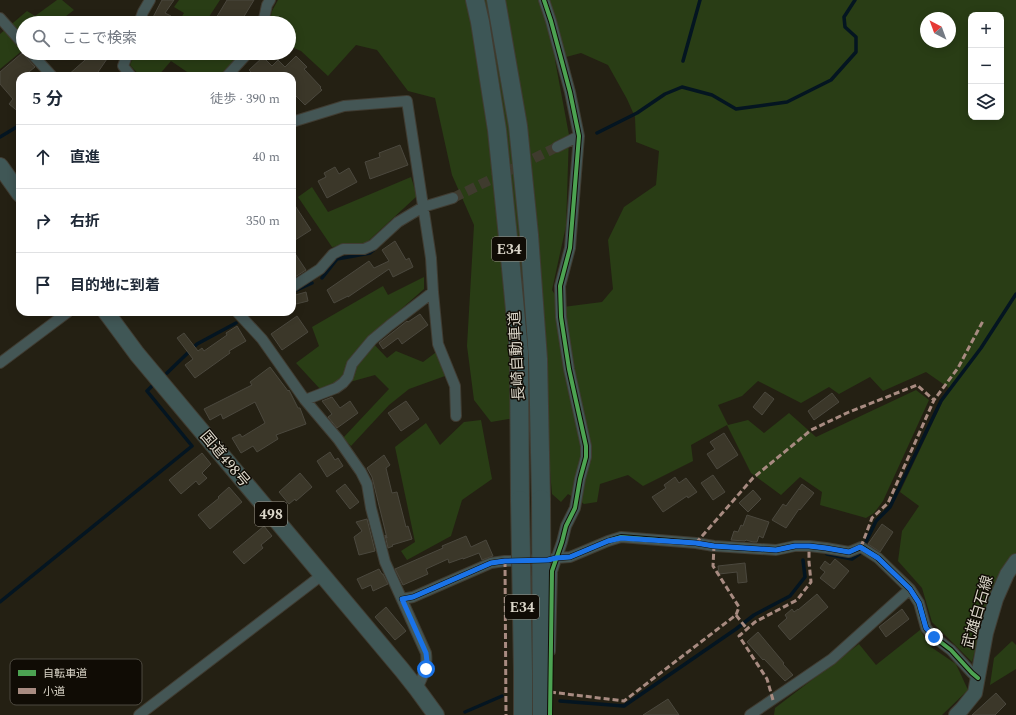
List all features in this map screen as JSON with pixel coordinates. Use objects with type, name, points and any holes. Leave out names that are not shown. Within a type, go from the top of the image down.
[{"type":"highway","name":"長崎自動車道","points":[[475,0],[480,22],[497,130],[519,351],[523,715]]},
{"type":"highway","name":"長崎自動車道","points":[[496,0],[518,126],[528,228],[538,359],[541,499],[542,715]]},
{"type":"highway","points":[[0,166],[16,188]]},
{"type":"highway","name":"国道498号","points":[[109,316],[137,354],[417,689],[436,715]]},
{"type":"main road","name":"武雄白石線","points":[[962,713],[975,693],[986,633],[996,598],[1007,574],[1016,561]]},
{"type":"street","points":[[142,16],[150,0]]},
{"type":"street","points":[[265,16],[267,5],[270,0]]},
{"type":"street","points":[[544,0],[568,85],[579,136],[570,248],[560,286],[561,318],[569,369],[586,446],[586,457],[580,479],[575,508],[566,526],[552,571],[550,715]]},
{"type":"street","points":[[0,18],[16,36]]},
{"type":"street","points":[[37,60],[48,72]]},
{"type":"street","points":[[125,60],[123,66],[128,72]]},
{"type":"street","points":[[231,72],[242,60]]},
{"type":"street","points":[[296,121],[344,106],[407,101],[431,258],[438,344],[456,386],[456,416]]},
{"type":"street","points":[[558,147],[579,136]]},
{"type":"street","points":[[296,284],[320,269],[333,254],[343,249],[364,249],[369,247],[398,222],[424,207],[453,198]]},
{"type":"street","points":[[305,400],[336,388],[343,383],[348,377],[352,364],[372,340],[433,292]]},
{"type":"street","points":[[0,363],[63,316]]},
{"type":"street","points":[[243,316],[262,339],[305,400],[338,439],[361,472],[367,484],[371,508],[385,562],[426,653],[426,669],[417,689]]},
{"type":"street","points":[[402,599],[413,597],[491,563],[505,561],[548,560],[570,557],[608,541],[621,538],[776,550],[795,546],[809,546],[849,552],[860,547],[878,558],[910,589],[919,603],[926,628],[934,637],[951,650],[978,678]]},
{"type":"street","points":[[139,715],[322,575]]},
{"type":"street","points":[[750,715],[832,659],[910,589]]},
{"type":"green space","points":[[57,0],[62,0],[74,10],[66,16],[35,16]]},
{"type":"green space","points":[[179,0],[220,0],[210,16],[182,16],[184,13],[174,7]]},
{"type":"green space","points":[[278,0],[1016,0],[1016,574],[987,605],[972,662],[932,622],[922,588],[898,561],[902,531],[919,506],[900,492],[949,388],[926,372],[883,391],[870,377],[839,394],[829,387],[801,403],[758,381],[742,396],[718,405],[728,425],[748,420],[764,433],[789,413],[816,437],[916,390],[929,400],[883,501],[874,513],[866,518],[820,505],[822,492],[800,477],[781,495],[751,473],[727,425],[691,445],[693,461],[643,486],[628,475],[600,484],[597,502],[584,504],[568,494],[561,502],[552,494],[545,413],[491,422],[474,400],[467,346],[474,225],[452,175],[435,98],[408,91],[377,50],[356,45],[328,76],[301,51],[296,49],[296,16],[271,16]],"holes":[[[581,53],[608,65],[635,117],[636,142],[659,151],[656,185],[624,207],[608,240],[613,289],[602,302],[563,307],[552,290],[566,226],[569,135],[555,60]]]},
{"type":"green space","points":[[27,11],[35,16],[21,16]]},
{"type":"green space","points":[[16,20],[16,56],[0,69],[0,34]]},
{"type":"green space","points":[[132,60],[246,60],[235,72],[187,72],[171,61],[161,72],[136,72],[130,65]]},
{"type":"green space","points":[[411,177],[417,196],[365,244],[332,247],[298,197],[312,187],[328,212]]},
{"type":"green space","points":[[424,277],[424,289],[368,338],[387,358],[396,351],[423,362],[439,350],[445,376],[409,389],[389,405],[351,446],[343,438],[389,389],[375,375],[321,390],[296,363],[319,346],[312,327],[383,286],[388,295]]},
{"type":"green space","points":[[481,420],[492,479],[462,500],[451,536],[407,560],[401,551],[415,542],[395,447],[426,423],[440,445],[464,422]]},
{"type":"green space","points":[[920,630],[931,647],[956,664],[968,690],[942,715],[774,715],[775,708],[859,644],[876,665]]},
{"type":"green space","points":[[1012,641],[1016,645],[1016,669],[990,685],[994,658]]},
{"type":"building","points":[[162,0],[174,0],[165,13],[171,16],[154,16]]},
{"type":"building","points":[[227,0],[254,0],[244,16],[217,16]]},
{"type":"building","points":[[296,56],[307,67],[304,69],[322,90],[305,105],[296,96],[296,72],[251,72],[249,70],[260,60],[266,60],[272,66],[278,60],[285,67],[292,60],[296,60]]},
{"type":"building","points":[[16,58],[16,60],[29,60],[35,67],[29,72],[16,72],[16,110],[9,104],[13,99],[0,84],[0,72]]},
{"type":"building","points":[[85,60],[106,60],[98,72],[72,72]]},
{"type":"building","points":[[400,145],[408,165],[370,179],[365,162],[380,157],[379,153]]},
{"type":"building","points":[[335,167],[339,174],[349,168],[357,182],[327,198],[318,181],[326,177],[324,173]]},
{"type":"building","points":[[296,207],[311,230],[296,239]]},
{"type":"building","points":[[395,241],[406,260],[409,258],[413,267],[393,277],[389,269],[348,297],[334,303],[327,290],[369,261],[374,268],[389,261],[382,250]]},
{"type":"building","points":[[296,255],[306,270],[296,276]]},
{"type":"building","points":[[306,292],[308,301],[296,304],[296,295]]},
{"type":"building","points":[[420,314],[428,325],[402,344],[398,338],[383,349],[379,343],[407,321],[408,322]]},
{"type":"building","points":[[297,316],[308,332],[282,350],[271,334]]},
{"type":"building","points":[[237,326],[246,341],[229,351],[230,353],[195,378],[185,365],[193,359],[177,338],[184,333],[198,351],[202,348],[204,351]]},
{"type":"building","points":[[270,367],[288,391],[289,390],[298,408],[300,408],[306,424],[276,435],[278,439],[257,452],[253,446],[241,453],[232,438],[240,434],[242,437],[265,423],[255,402],[223,419],[221,414],[210,420],[204,409],[252,385],[250,382]]},
{"type":"building","points":[[765,392],[774,399],[762,415],[753,407]]},
{"type":"building","points":[[832,393],[839,402],[814,420],[808,411]]},
{"type":"building","points":[[332,397],[340,408],[350,401],[358,413],[337,428],[328,417],[332,414],[322,401]]},
{"type":"building","points":[[406,401],[419,419],[401,431],[388,413]]},
{"type":"building","points":[[724,433],[738,455],[717,469],[707,454],[715,449],[710,442]]},
{"type":"building","points":[[330,452],[335,460],[338,458],[343,466],[327,477],[317,461]]},
{"type":"building","points":[[202,453],[211,464],[202,473],[207,478],[199,485],[196,481],[181,494],[169,480]]},
{"type":"building","points":[[384,455],[390,465],[386,468],[392,493],[397,492],[406,527],[408,526],[412,539],[392,545],[393,546],[388,548],[385,535],[387,538],[372,477],[367,468]]},
{"type":"building","points":[[300,473],[312,487],[296,501],[295,499],[289,504],[279,492]]},
{"type":"building","points":[[713,475],[725,492],[713,500],[701,483]]},
{"type":"building","points":[[675,477],[679,483],[686,478],[697,492],[688,498],[687,496],[663,512],[652,497],[666,488],[664,485]]},
{"type":"building","points":[[345,484],[359,502],[350,509],[336,491]]},
{"type":"building","points":[[802,484],[814,493],[800,510],[799,509],[786,528],[772,520],[783,504],[786,506]]},
{"type":"building","points":[[229,487],[242,502],[210,529],[198,515],[219,498],[218,497]]},
{"type":"building","points":[[753,490],[761,499],[748,512],[739,503]]},
{"type":"building","points":[[747,515],[769,522],[763,538],[759,536],[757,542],[731,540],[734,531],[738,532],[741,525],[743,526]]},
{"type":"building","points":[[367,519],[375,551],[359,555],[354,537],[362,531],[356,522]]},
{"type":"building","points":[[882,524],[893,532],[880,552],[868,544]]},
{"type":"building","points":[[264,526],[272,536],[261,545],[263,548],[244,564],[233,552]]},
{"type":"building","points":[[466,536],[471,547],[486,540],[493,556],[482,560],[479,553],[449,563],[448,559],[426,569],[428,574],[403,585],[395,569]]},
{"type":"building","points":[[835,559],[849,571],[834,589],[820,578],[825,572],[820,568],[825,561],[830,565]]},
{"type":"building","points":[[745,563],[747,582],[738,583],[737,572],[719,574],[718,566]]},
{"type":"building","points":[[379,569],[388,584],[373,591],[371,585],[362,589],[357,579]]},
{"type":"building","points":[[817,594],[828,607],[790,640],[778,626],[787,618],[785,615],[792,609],[794,612],[798,610]]},
{"type":"building","points":[[386,607],[406,631],[395,640],[375,617]]},
{"type":"building","points":[[902,609],[909,619],[886,637],[879,627]]},
{"type":"building","points":[[758,632],[793,675],[785,681],[747,642]]},
{"type":"building","points":[[996,693],[1006,704],[995,715],[972,715]]},
{"type":"building","points":[[668,699],[679,715],[643,715]]},
{"type":"waterway","points":[[683,61],[700,0]]},
{"type":"waterway","points":[[597,133],[637,113],[665,94],[682,87],[712,95],[736,109],[787,102],[831,80],[856,52],[856,37],[845,27],[844,17],[855,0]]},
{"type":"waterway","points":[[0,137],[16,127]]},
{"type":"waterway","points":[[322,278],[337,259],[370,253],[376,248]]},
{"type":"waterway","points":[[296,290],[312,283]]},
{"type":"waterway","points":[[866,542],[876,521],[890,507],[941,401],[981,348],[1016,294]]},
{"type":"waterway","points":[[167,373],[197,344],[236,323]]},
{"type":"waterway","points":[[0,602],[192,446],[147,391],[152,386]]},
{"type":"waterway","points":[[827,554],[852,559],[862,552]]},
{"type":"waterway","points":[[560,701],[624,706],[754,615],[790,596],[805,577],[803,560]]},
{"type":"waterway","points":[[465,712],[502,696]]},
{"type":"tunnel","points":[[453,198],[557,147]]},
{"type":"marked path","points":[[861,547],[872,518],[888,503],[934,400],[958,368],[983,321]]},
{"type":"marked path","points":[[696,543],[753,478],[811,430],[849,412],[917,385],[934,400]]},
{"type":"marked path","points":[[550,692],[624,701],[736,615],[739,607],[713,566],[714,546]]},
{"type":"marked path","points":[[773,700],[767,679],[739,636],[755,622],[797,600],[811,582],[809,546]]},
{"type":"marked path","points":[[505,561],[506,715]]},
{"type":"marked path","points":[[736,615],[747,629]]},
{"type":"cycle path","points":[[544,0],[570,92],[579,136],[570,248],[560,286],[561,317],[569,369],[586,446],[586,457],[580,479],[575,508],[566,526],[552,571],[550,715]]},
{"type":"cycle path","points":[[402,599],[413,597],[491,563],[505,561],[548,560],[570,557],[621,537],[776,550],[795,546],[809,546],[849,552],[861,547],[878,558],[910,589],[919,603],[926,628],[934,637],[951,650],[978,678]]},
{"type":"route","points":[[426,669],[426,653],[402,599],[413,597],[491,563],[505,561],[548,560],[570,557],[608,541],[621,538],[776,550],[795,546],[809,546],[849,552],[860,547],[878,558],[910,589],[919,603],[926,628],[934,637]]}]
